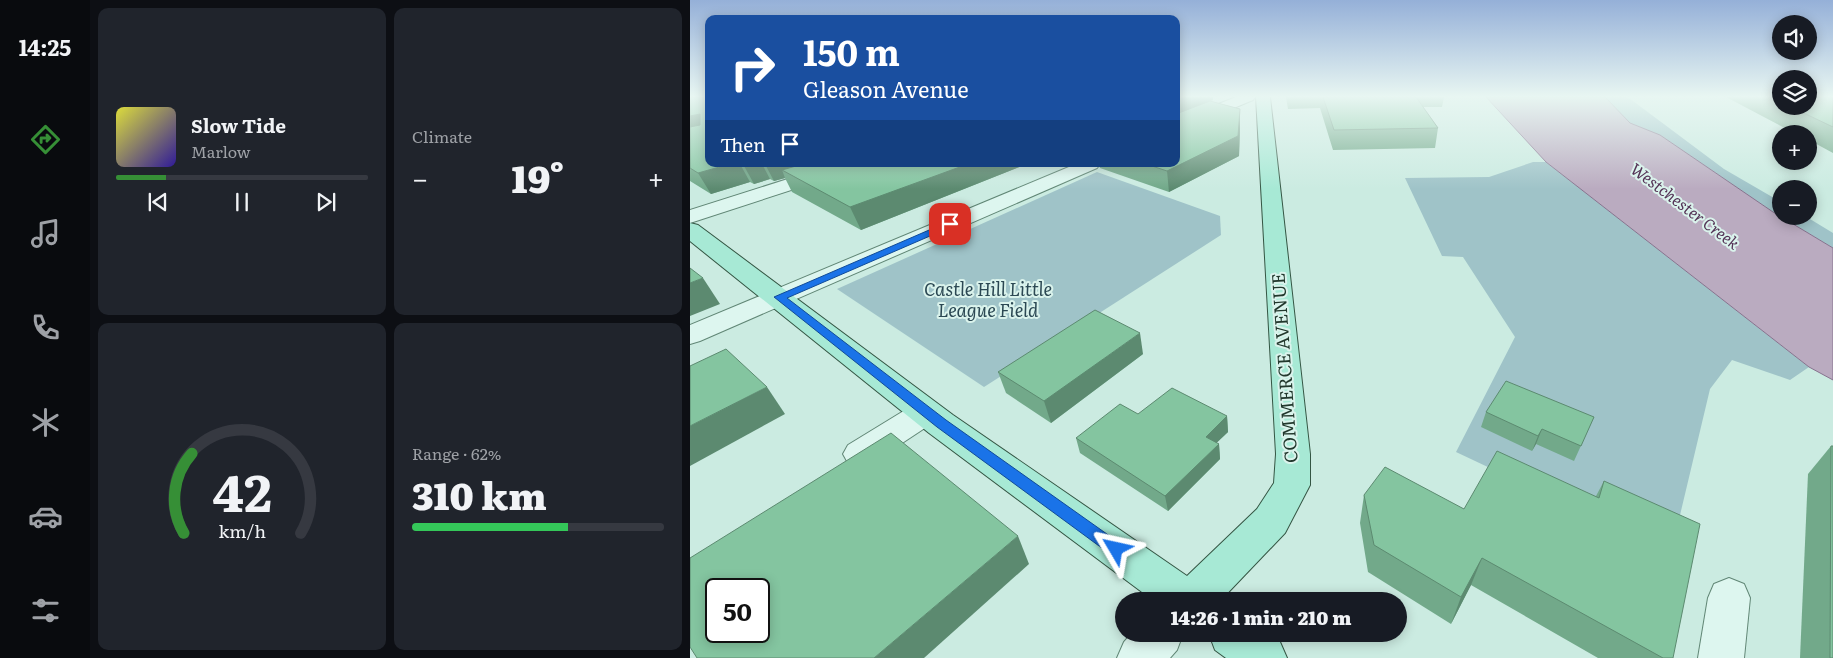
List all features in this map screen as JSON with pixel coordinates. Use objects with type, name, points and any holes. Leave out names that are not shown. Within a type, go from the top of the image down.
[{"type":"main road","name":"COMMERCE AVENUE","points":[[1198,592],[1271,521],[1292,485],[1293,454],[1266,128]]},
{"type":"main road","points":[[690,230],[926,412],[1176,592]]},
{"type":"main road","points":[[1242,642],[1264,658]]},
{"type":"street","points":[[690,217],[844,167]]},
{"type":"street","points":[[690,335],[1084,167]]},
{"type":"street","points":[[832,471],[926,412]]},
{"type":"street","points":[[1721,658],[1730,598]]},
{"type":"street","points":[[1140,658],[1154,642]]},
{"type":"green space","points":[[1642,128],[1669,128],[1724,169],[1772,197],[1772,211],[1660,135]]},
{"type":"green space","points":[[1533,162],[1546,162],[1809,367],[1790,380],[1732,360],[1710,389],[1671,553],[1456,452],[1515,337],[1463,257],[1442,256],[1405,178],[1489,177]]},
{"type":"green space","name":"Castle Hill Little League Field","points":[[1097,172],[1220,216],[1221,235],[984,387],[837,289]]},
{"type":"green space","points":[[1817,223],[1833,233],[1833,248],[1795,225],[1817,225]]},
{"type":"water","name":"Westchester Creek","points":[[1514,128],[1642,128],[1660,135],[1772,211],[1772,225],[1795,225],[1833,248],[1833,380],[1809,367],[1546,162]]},
{"type":"building","points":[[690,128],[705,128],[705,167],[719,167],[698,173],[690,168]]},
{"type":"building","points":[[1180,128],[1239,128],[1238,136],[1180,165]]},
{"type":"building","points":[[1333,128],[1438,128],[1334,130]]},
{"type":"building","points":[[792,167],[960,167],[850,207],[782,170]]},
{"type":"building","points":[[1155,167],[1175,167],[1167,171]]},
{"type":"building","points":[[690,268],[703,278],[690,283]]},
{"type":"building","points":[[1095,310],[1140,333],[1044,401],[998,372]]},
{"type":"building","points":[[726,349],[767,387],[690,426],[690,366]]},
{"type":"building","points":[[1506,381],[1594,417],[1581,446],[1542,429],[1538,436],[1486,412]]},
{"type":"building","points":[[1172,388],[1227,416],[1206,437],[1219,444],[1165,496],[1076,438],[1120,404],[1138,414]]},
{"type":"building","points":[[891,433],[1018,536],[874,658],[697,658],[690,647],[690,558]]},
{"type":"building","points":[[1831,446],[1833,446],[1833,658],[1830,658]]},
{"type":"building","points":[[1497,451],[1599,498],[1604,481],[1700,524],[1673,658],[1663,658],[1482,558],[1461,597],[1374,545],[1364,495],[1385,467],[1464,509]]},
{"type":"route","points":[[950,224],[779,297],[941,424],[1116,549]]}]
